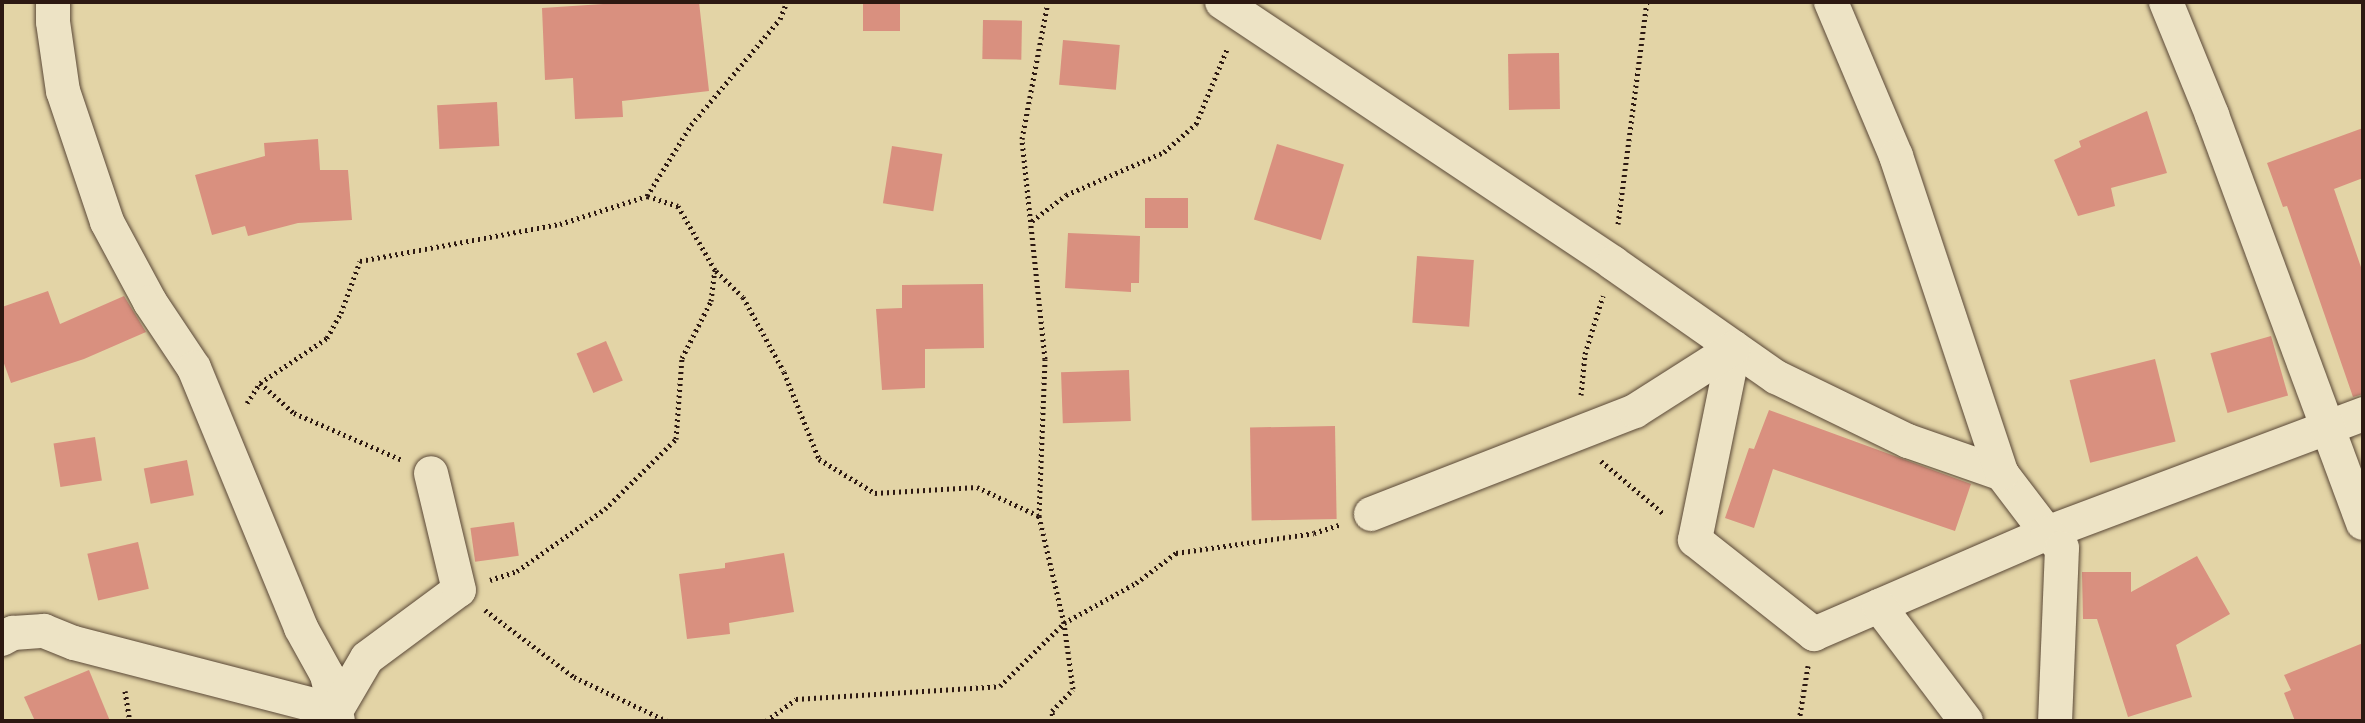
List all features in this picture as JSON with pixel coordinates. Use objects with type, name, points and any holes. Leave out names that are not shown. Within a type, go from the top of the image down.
[{"type":"street","points":[[53,2],[63,91],[107,222],[150,302],[194,368],[301,628],[327,675],[337,716]]},
{"type":"street","points":[[1831,2],[1896,156],[2002,474],[2062,548],[2055,721]]},
{"type":"street","points":[[2166,2],[2363,523]]},
{"type":"street","points":[[1232,7],[1613,263],[1776,377],[1908,441],[2002,474]]},
{"type":"street","points":[[1371,514],[1635,411],[1734,348]]},
{"type":"street","points":[[1734,348],[1695,540],[1814,634],[2047,533],[2363,414]]},
{"type":"street","points":[[337,716],[367,658],[459,590],[431,473]]},
{"type":"street","points":[[1879,606],[1966,721]]},
{"type":"street","points":[[2,639],[13,633],[44,631],[74,643],[337,716]]},
{"type":"path","points":[[647,196],[691,125],[780,19],[787,2]]},
{"type":"path","points":[[1048,2],[1022,139],[1045,359],[1039,516],[1064,623],[1073,689],[1052,711],[1053,721]]},
{"type":"path","points":[[1647,2],[1613,263],[1585,354],[1582,391],[1570,436],[1695,540]]},
{"type":"path","points":[[1031,222],[1066,195],[1164,152],[1196,124],[1232,7]]},
{"type":"path","points":[[223,438],[260,383],[327,338],[341,313],[360,261],[560,224],[647,196],[678,206],[715,270],[743,297],[778,359],[819,459],[875,493],[977,487],[1039,516]]},
{"type":"path","points":[[459,590],[517,571],[605,509],[676,439],[682,358],[711,301],[715,270]]},
{"type":"path","points":[[260,383],[294,413],[431,473]]},
{"type":"path","points":[[766,721],[796,699],[1000,686],[1064,623],[1136,583],[1176,553],[1314,533],[1371,514]]},
{"type":"path","points":[[459,590],[574,677],[667,721]]},
{"type":"path","points":[[1799,721],[1814,634]]},
{"type":"building","points":[[634,2],[699,2],[709,91],[622,101],[623,117],[575,119],[573,78],[545,80],[542,8]]},
{"type":"building","points":[[863,2],[900,2],[900,31],[863,31]]},
{"type":"building","points":[[983,20],[1022,21],[1021,60],[982,59]]},
{"type":"building","points":[[1063,40],[1120,45],[1116,90],[1059,85]]},
{"type":"building","points":[[1559,53],[1560,109],[1509,110],[1508,54]]},
{"type":"building","points":[[497,102],[499,146],[439,149],[437,105]]},
{"type":"building","points":[[2147,111],[2167,173],[2111,188],[2115,206],[2078,216],[2054,160],[2081,147],[2079,141]]},
{"type":"building","points":[[2363,128],[2363,178],[2334,189],[2363,273],[2363,394],[2353,397],[2287,206],[2283,207],[2267,163]]},
{"type":"building","points":[[318,139],[320,170],[348,170],[352,220],[298,223],[248,236],[245,226],[212,235],[195,175],[265,156],[264,143]]},
{"type":"building","points":[[1277,144],[1344,164],[1321,240],[1254,220]]},
{"type":"building","points":[[892,146],[942,154],[933,211],[883,203]]},
{"type":"building","points":[[1145,198],[1188,198],[1188,228],[1145,228]]},
{"type":"building","points":[[1068,233],[1140,236],[1139,283],[1131,283],[1131,292],[1065,288]]},
{"type":"building","points":[[1417,256],[1474,260],[1469,327],[1412,323]]},
{"type":"building","points":[[983,284],[984,348],[925,349],[925,388],[882,390],[876,309],[902,308],[902,285]]},
{"type":"building","points":[[48,291],[60,324],[124,296],[146,332],[84,359],[11,383],[2,358],[2,307]]},
{"type":"building","points":[[2271,336],[2288,396],[2228,413],[2210,353]]},
{"type":"building","points":[[606,341],[623,381],[593,393],[577,354]]},
{"type":"building","points":[[2155,359],[2176,441],[2090,463],[2070,380]]},
{"type":"building","points":[[1129,370],[1131,421],[1063,423],[1061,372]]},
{"type":"building","points":[[1769,410],[1971,484],[1955,531],[1773,469],[1754,528],[1725,518],[1749,448],[1754,449]]},
{"type":"building","points":[[1335,426],[1337,519],[1252,520],[1250,427]]},
{"type":"building","points":[[95,437],[102,480],[60,487],[54,444]]},
{"type":"building","points":[[187,460],[194,495],[151,504],[144,468]]},
{"type":"building","points":[[514,522],[519,556],[475,562],[470,528]]},
{"type":"building","points":[[138,542],[149,589],[98,600],[87,554]]},
{"type":"building","points":[[784,553],[794,612],[729,623],[730,634],[687,639],[679,574],[725,568],[725,563]]},
{"type":"building","points":[[2197,556],[2230,614],[2176,645],[2192,697],[2128,717],[2097,619],[2083,619],[2082,572],[2131,572],[2131,592]]},
{"type":"building","points":[[2363,643],[2363,721],[2295,721],[2284,693],[2291,690],[2284,675]]},
{"type":"building","points":[[89,670],[110,721],[35,721],[24,697]]}]
